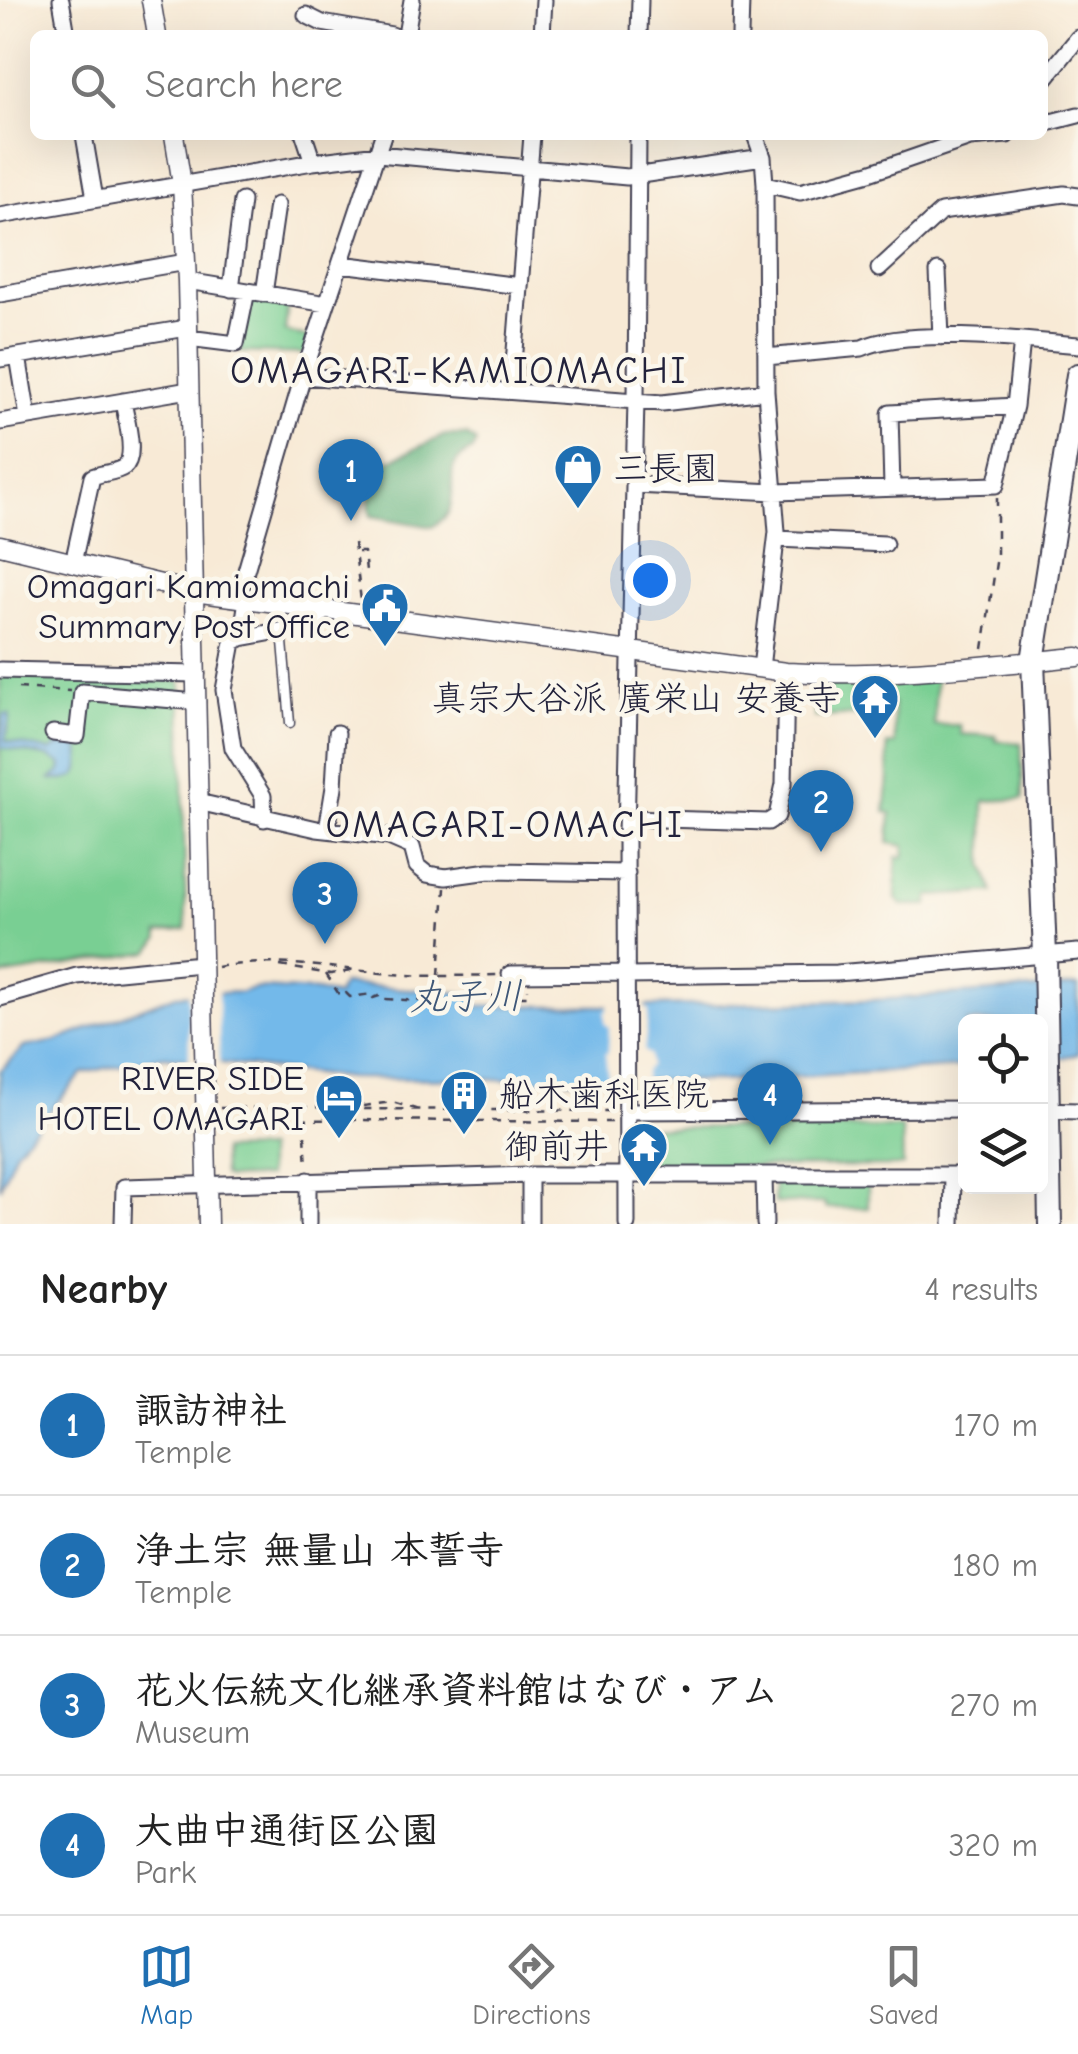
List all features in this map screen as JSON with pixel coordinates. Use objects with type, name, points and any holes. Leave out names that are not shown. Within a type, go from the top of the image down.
[{"type":"main road","points":[[1045,1104],[1044,956],[1033,661],[1078,375]]},
{"type":"main road","points":[[1047,1194],[1050,1224]]},
{"type":"street","points":[[61,0],[66,30]]},
{"type":"street","points":[[151,0],[156,30]]},
{"type":"street","points":[[407,30],[412,0]]},
{"type":"street","points":[[542,30],[544,0]]},
{"type":"street","points":[[640,0],[640,30]]},
{"type":"street","points":[[740,30],[741,0]]},
{"type":"street","points":[[306,15],[322,23],[363,30]]},
{"type":"street","points":[[1048,74],[1078,38]]},
{"type":"street","points":[[1048,123],[1078,115]]},
{"type":"street","points":[[85,140],[95,199]]},
{"type":"street","points":[[175,140],[182,184],[186,272],[208,1224]]},
{"type":"street","points":[[306,140],[313,162]]},
{"type":"street","points":[[241,638],[242,599],[303,376],[382,140]]},
{"type":"street","points":[[512,389],[531,140]]},
{"type":"street","points":[[627,1224],[626,818],[638,140]]},
{"type":"street","points":[[756,140],[763,157],[765,184],[766,392],[777,539],[761,668]]},
{"type":"street","points":[[765,184],[800,192],[869,173],[960,140]]},
{"type":"street","points":[[0,216],[378,154],[628,178],[763,157]]},
{"type":"street","points":[[879,269],[941,212],[1047,196],[1078,196]]},
{"type":"street","points":[[242,201],[247,291]]},
{"type":"street","points":[[0,359],[187,333],[236,344],[247,291],[277,204]]},
{"type":"street","points":[[341,264],[520,286]]},
{"type":"street","points":[[938,271],[941,337]]},
{"type":"street","points":[[0,294],[186,272],[247,291],[327,304]]},
{"type":"street","points":[[766,357],[941,337],[1078,345]]},
{"type":"street","points":[[634,486],[775,492],[996,485],[1015,406],[1022,340]]},
{"type":"street","points":[[18,356],[28,417]]},
{"type":"street","points":[[303,376],[662,403],[766,392]]},
{"type":"street","points":[[0,422],[188,390]]},
{"type":"street","points":[[73,562],[92,477],[120,470],[128,462],[130,447],[123,401]]},
{"type":"street","points":[[892,488],[890,412],[1015,406]]},
{"type":"street","points":[[777,539],[884,544]]},
{"type":"street","points":[[0,545],[194,592],[786,672],[822,674],[1078,656]]},
{"type":"street","points":[[264,819],[264,796],[233,748],[224,690],[234,642],[311,625],[325,610]]},
{"type":"street","points":[[0,670],[196,674]]},
{"type":"street","points":[[626,818],[768,822],[777,816],[784,784],[786,672]]},
{"type":"street","points":[[53,733],[77,736],[82,692],[197,702]]},
{"type":"street","points":[[327,830],[337,733]]},
{"type":"street","points":[[198,802],[264,819],[388,837],[412,847],[417,866],[427,874],[446,877],[488,871],[627,873]]},
{"type":"street","points":[[510,974],[837,973],[1078,952]]},
{"type":"street","points":[[0,998],[77,976],[201,966]]},
{"type":"street","points":[[627,1113],[958,1109]]},
{"type":"street","points":[[1048,1110],[1078,1111]]},
{"type":"street","points":[[123,1224],[124,1187],[530,1175],[958,1175]]},
{"type":"street","points":[[530,1175],[530,1224]]},
{"type":"street","points":[[764,1175],[765,1224]]},
{"type":"street","points":[[308,1180],[308,1224]]},
{"type":"street","points":[[952,1224],[958,1182]]},
{"type":"lane","points":[[282,630],[290,723]]},
{"type":"path","points":[[981,665],[999,527],[996,485]]},
{"type":"path","points":[[354,543],[362,604]]},
{"type":"path","points":[[355,553],[364,552],[366,570],[358,572]]},
{"type":"path","points":[[18,688],[82,692]]},
{"type":"path","points":[[438,976],[446,877]]},
{"type":"path","points":[[201,966],[240,963],[438,976],[510,974]]},
{"type":"path","points":[[273,964],[326,974],[358,970]]},
{"type":"path","points":[[326,974],[340,996],[372,994],[373,998],[428,1002],[429,998],[465,999],[467,1003],[475,996],[528,996],[528,983]]},
{"type":"path","points":[[204,1108],[392,1102],[420,1110]]},
{"type":"path","points":[[360,1106],[363,1110],[627,1113]]},
{"type":"path","points":[[204,1108],[304,1118],[487,1123],[627,1113]]},
{"type":"path","points":[[304,1118],[308,1180]]},
{"type":"green space","points":[[250,297],[288,304],[285,331],[311,338],[306,354],[240,352]]},
{"type":"green space","points":[[445,435],[467,435],[476,442],[473,450],[453,468],[452,500],[445,517],[432,527],[371,516],[369,503],[375,467]]},
{"type":"green space","points":[[0,674],[181,681],[186,929],[158,933],[159,939],[149,952],[0,976]]},
{"type":"green space","points":[[936,677],[934,725],[960,725],[961,734],[996,736],[996,741],[1021,743],[1023,799],[984,801],[984,865],[993,892],[929,896],[928,905],[902,905],[896,899],[897,857],[904,857],[905,846],[889,843],[891,813],[885,812],[887,745],[895,744],[893,703],[859,705],[860,715],[815,717],[814,704],[829,704],[829,685]]},
{"type":"green space","points":[[638,1127],[902,1128],[903,1166],[641,1167]]},
{"type":"green space","points":[[267,1149],[267,1177],[223,1175],[222,1150]]},
{"type":"green space","points":[[868,1180],[868,1208],[774,1203],[774,1181]]},
{"type":"water","points":[[4,714],[10,715],[5,741],[50,751],[59,745],[79,746],[77,774],[68,779],[51,779],[62,765],[49,757],[0,747]]},
{"type":"water","name":"丸子川","points":[[342,984],[472,994],[474,1006],[658,1006],[874,1000],[1078,986],[1078,1054],[1048,1060],[1048,1014],[958,1014],[958,1067],[721,1081],[349,1078],[164,1056],[83,1073],[16,1150],[0,1188],[0,1071],[24,1047],[56,1041],[176,995],[259,988],[337,996]]},
{"type":"pier","points":[[218,989],[220,1069],[189,1065],[188,990]]},
{"type":"pier","points":[[608,1001],[645,1001],[649,1010],[644,1051],[650,1055],[650,1065],[645,1071],[645,1086],[609,1086],[605,1054]]},
{"type":"place","name":"三長園","points":[[578,510]]},
{"type":"place","name":"諏訪神社","points":[[351,521]]},
{"type":"place","name":"Omagari Kamiomachi Summary Post Office","points":[[385,648]]},
{"type":"place","name":"真宗大谷派 廣栄山 安養寺","points":[[875,740]]},
{"type":"place","name":"浄土宗 無量山 本誓寺","points":[[821,852]]},
{"type":"place","name":"花火伝統文化継承資料館はなび・アム","points":[[325,944]]},
{"type":"place","name":"船木歯科医院","points":[[464,1136]]},
{"type":"place","name":"RIVER SIDE HOTEL OMAGARI","points":[[339,1140]]},
{"type":"place","name":"大曲中通街区公園","points":[[770,1145]]},
{"type":"place","name":"御前井","points":[[644,1188]]},
{"type":"district","name":"OMAGARI-KAMIOMACHI","points":[[459,370]]},
{"type":"district","name":"OMAGARI-OMACHI","points":[[505,824]]}]
